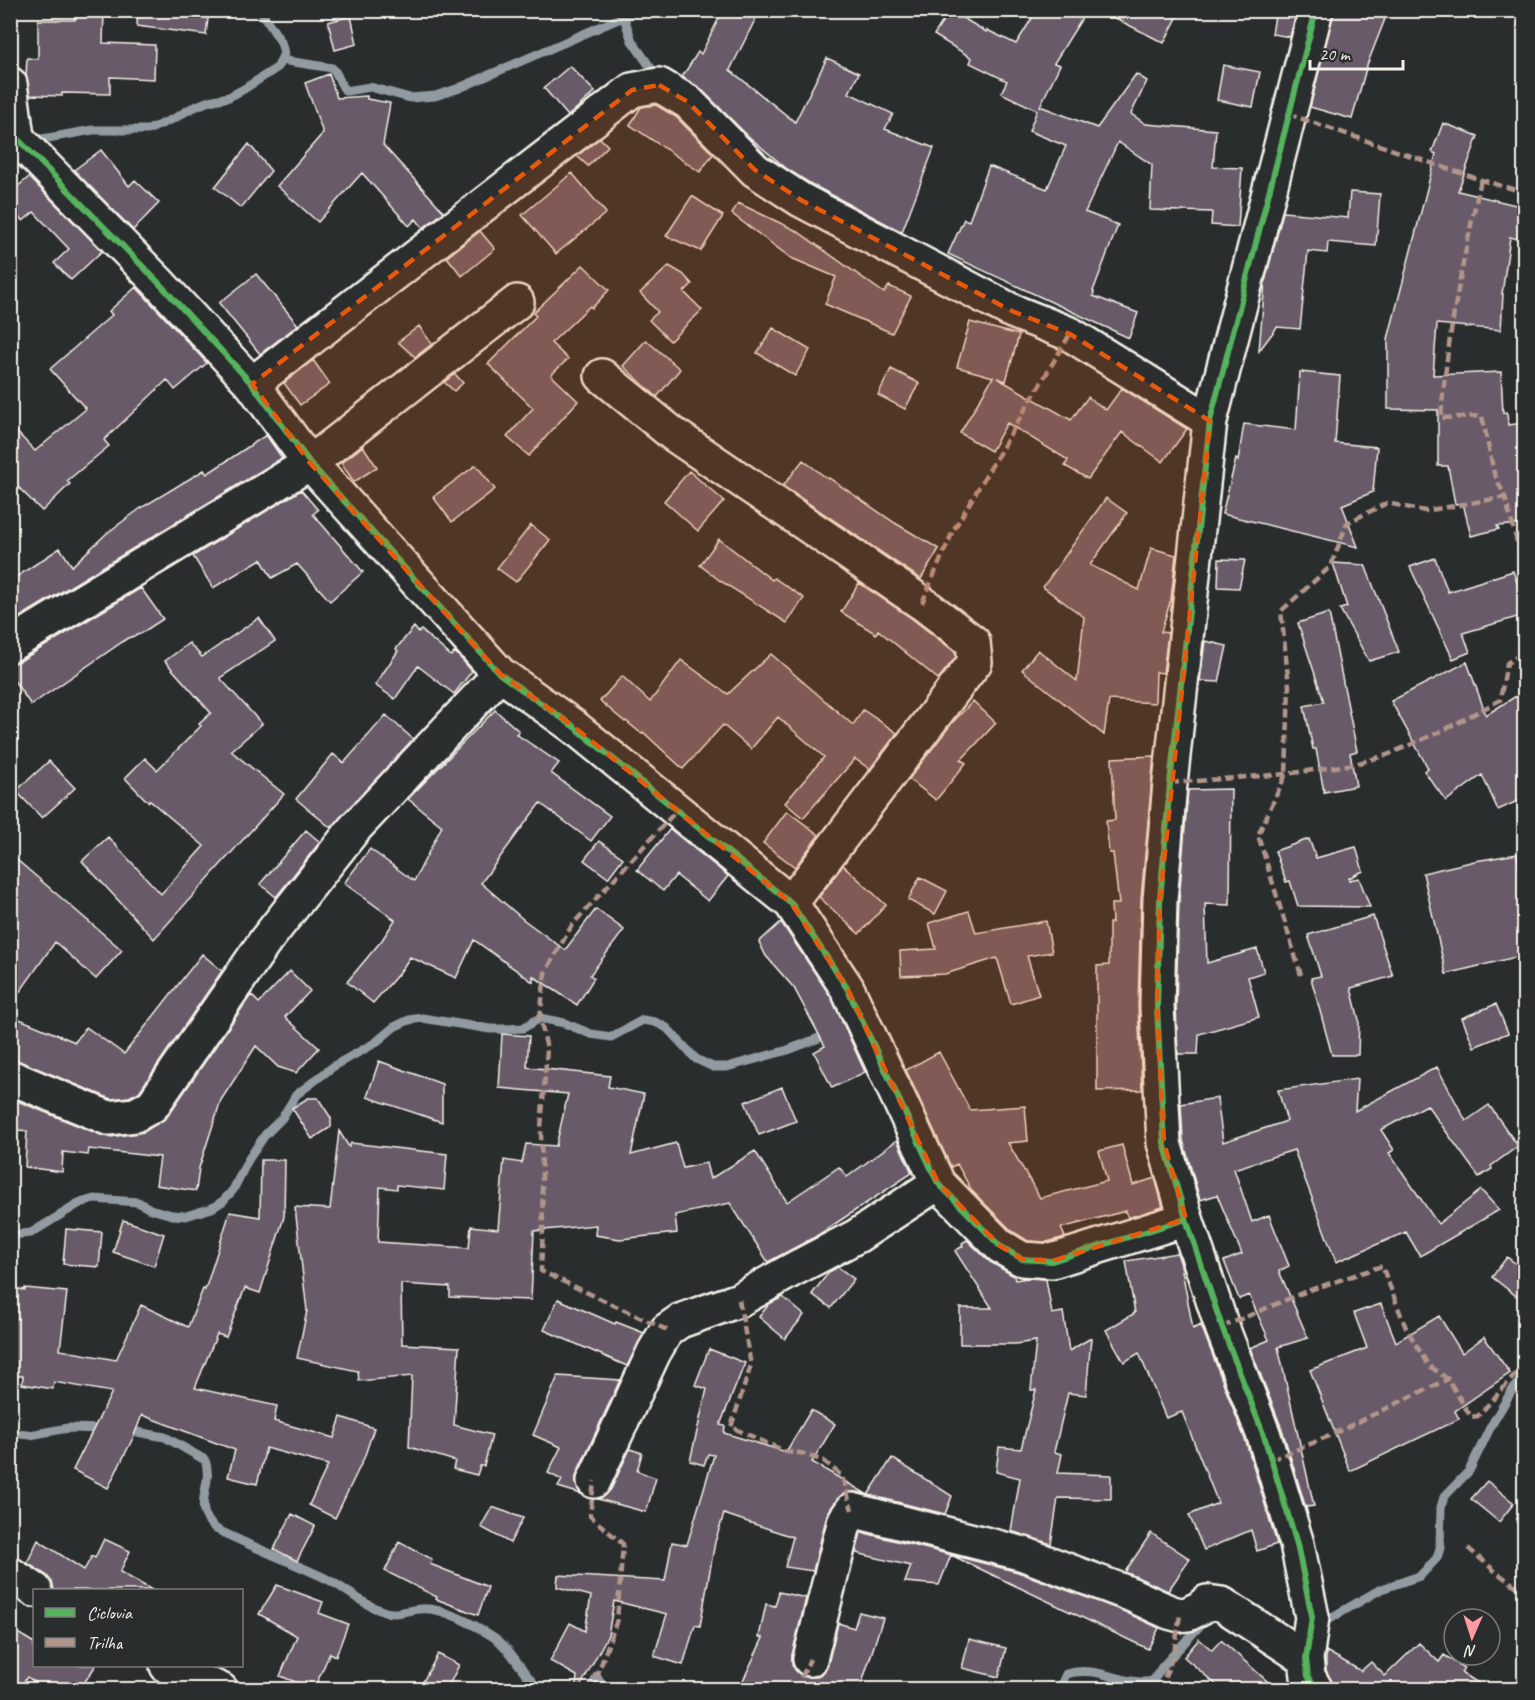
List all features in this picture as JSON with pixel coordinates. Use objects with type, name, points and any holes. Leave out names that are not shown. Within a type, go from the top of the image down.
[{"type":"street","points":[[1316,10],[1210,421],[1170,783],[1160,911],[1157,1006],[1164,1143],[1185,1219],[1222,1327],[1264,1436],[1297,1544],[1312,1617],[1306,1659],[1308,1676],[1316,1689]]},
{"type":"street","points":[[10,84],[14,134],[158,281],[252,384],[310,462],[500,674],[573,726],[791,903],[847,988],[938,1183],[1000,1246],[1022,1259],[1052,1262],[1185,1219]]},
{"type":"street","points":[[252,384],[632,90],[659,85],[688,102],[755,170],[801,200],[1012,311],[1070,334],[1210,421]]},
{"type":"street","points":[[10,645],[310,462],[517,302]]},
{"type":"street","points":[[602,376],[673,434],[922,603],[974,642],[975,662],[791,903]]},
{"type":"street","points":[[10,1077],[108,1118],[135,1115],[152,1106],[266,940],[354,829],[500,674]]},
{"type":"street","points":[[594,1481],[654,1352],[667,1330],[680,1321],[739,1300],[857,1236],[938,1183]]},
{"type":"street","points":[[810,1659],[845,1520],[852,1510],[1024,1554],[1180,1615],[1188,1614],[1207,1602],[1222,1604],[1306,1659]]},
{"type":"street","points":[[10,1574],[33,1589]]},
{"type":"street","points":[[172,1667],[221,1689]]},
{"type":"highlighted area","points":[[659,85],[667,89],[688,102],[755,170],[801,200],[1012,311],[1070,334],[1210,421],[1160,900],[1157,1006],[1164,1143],[1186,1219],[1052,1261],[1022,1259],[1000,1246],[938,1183],[847,988],[791,903],[573,726],[500,674],[310,463],[252,384],[632,90]]},
{"type":"building","points":[[75,10],[104,10],[103,43],[155,45],[154,79],[110,77],[110,94],[30,95],[26,76],[27,58],[38,59],[38,20],[75,20]]},
{"type":"building","points":[[138,10],[209,10],[206,35],[137,26]]},
{"type":"building","points":[[723,10],[760,10],[730,70],[795,122],[827,58],[859,73],[849,93],[893,114],[885,129],[934,148],[902,232],[787,169],[747,135],[701,89],[682,77],[698,52],[701,54]]},
{"type":"building","points":[[950,10],[986,32],[987,30],[1016,44],[1037,10],[1087,10],[1054,63],[1060,65],[1040,106],[1097,128],[1136,74],[1147,81],[1131,114],[1146,124],[1216,130],[1213,167],[1242,168],[1238,227],[1211,225],[1212,212],[1150,210],[1152,165],[1118,142],[1085,212],[1118,225],[1093,296],[1138,313],[1129,338],[948,254],[964,219],[969,221],[989,166],[1047,189],[1066,146],[1029,131],[1037,110],[1001,93],[1007,81],[970,63],[972,58],[934,35]]},
{"type":"building","points":[[1099,10],[1181,10],[1164,43]]},
{"type":"building","points":[[1276,10],[1297,10],[1290,37],[1272,34]]},
{"type":"building","points":[[1334,10],[1363,10],[1385,19],[1367,65],[1352,119],[1310,107]]},
{"type":"building","points":[[351,16],[357,44],[335,50],[328,22]]},
{"type":"building","points":[[1223,65],[1260,72],[1253,107],[1217,100]]},
{"type":"building","points":[[570,66],[595,92],[568,116],[544,88]]},
{"type":"building","points":[[329,74],[337,98],[367,96],[367,99],[390,103],[383,145],[444,212],[423,228],[416,219],[409,226],[362,173],[318,222],[277,186],[323,133],[305,83]]},
{"type":"building","points":[[656,105],[676,117],[713,154],[700,172],[630,125],[641,107]]},
{"type":"building","points":[[1443,123],[1478,136],[1458,191],[1524,207],[1517,239],[1510,237],[1502,294],[1501,330],[1437,324],[1433,375],[1501,372],[1503,413],[1507,412],[1508,425],[1524,423],[1524,524],[1497,526],[1499,529],[1471,536],[1463,503],[1455,504],[1448,466],[1438,466],[1438,410],[1388,409],[1388,339],[1436,154],[1432,152]]},
{"type":"building","points":[[600,138],[608,146],[588,166],[577,156]]},
{"type":"building","points":[[249,144],[271,171],[241,208],[215,187]]},
{"type":"building","points":[[101,150],[129,186],[135,180],[159,203],[133,230],[74,170]]},
{"type":"building","points":[[572,173],[606,213],[556,254],[522,215]]},
{"type":"building","points":[[29,177],[102,251],[71,280],[54,263],[69,249],[34,212],[23,221],[10,208],[10,193]]},
{"type":"building","points":[[1350,192],[1380,194],[1376,246],[1328,242],[1327,253],[1308,251],[1300,329],[1277,327],[1259,351],[1265,281],[1283,212],[1348,218]]},
{"type":"building","points":[[692,196],[723,216],[701,251],[666,236]]},
{"type":"building","points":[[738,203],[797,231],[884,293],[889,286],[911,296],[892,333],[825,304],[836,277],[791,258],[732,214]]},
{"type":"building","points":[[480,231],[495,249],[462,276],[447,257]]},
{"type":"building","points":[[583,265],[609,290],[592,308],[590,306],[551,343],[568,359],[551,375],[578,401],[529,456],[507,437],[533,408],[488,364],[536,316],[533,313]]},
{"type":"building","points":[[669,266],[683,274],[692,284],[684,292],[702,310],[670,341],[649,320],[658,312],[640,293]]},
{"type":"building","points":[[256,274],[298,325],[260,354],[219,303]]},
{"type":"building","points":[[136,287],[207,363],[175,390],[167,380],[104,440],[109,446],[67,481],[70,484],[42,511],[10,479],[10,425],[35,451],[86,409],[50,369],[112,315],[109,311]]},
{"type":"building","points":[[970,322],[1019,335],[1006,381],[997,378],[1071,420],[1088,397],[1106,410],[1122,388],[1187,429],[1163,462],[1122,432],[1088,479],[1065,466],[1068,460],[1007,423],[991,451],[960,433],[993,377],[957,367]]},
{"type":"building","points":[[419,326],[432,344],[415,357],[398,342]]},
{"type":"building","points":[[773,328],[810,350],[795,376],[757,353]]},
{"type":"building","points":[[646,340],[680,369],[657,397],[623,366]]},
{"type":"building","points":[[313,360],[330,384],[300,405],[284,383]]},
{"type":"building","points":[[891,369],[919,383],[905,409],[878,395]]},
{"type":"building","points":[[1300,372],[1340,376],[1335,443],[1377,447],[1373,492],[1342,505],[1358,547],[1222,514],[1236,459],[1238,461],[1244,424],[1296,430]]},
{"type":"building","points":[[455,374],[463,383],[454,391],[444,382]]},
{"type":"building","points":[[266,435],[282,458],[10,623],[10,581],[60,548],[72,566],[107,533],[141,508],[204,470],[207,474]]},
{"type":"building","points":[[363,446],[377,467],[354,482],[341,463]]},
{"type":"building","points":[[803,460],[895,523],[939,549],[921,579],[783,486]]},
{"type":"building","points":[[476,465],[495,489],[452,522],[433,497]]},
{"type":"building","points":[[689,471],[724,501],[698,531],[664,501]]},
{"type":"building","points":[[301,490],[318,510],[313,514],[363,572],[330,601],[297,564],[272,578],[261,559],[213,588],[193,556]]},
{"type":"building","points":[[1106,498],[1127,513],[1090,565],[1139,590],[1151,548],[1176,555],[1171,599],[1161,632],[1168,633],[1163,673],[1156,672],[1155,703],[1109,700],[1104,735],[1022,670],[1038,650],[1077,681],[1084,617],[1043,587]]},
{"type":"building","points":[[531,525],[550,540],[516,582],[497,568]]},
{"type":"building","points":[[719,539],[772,580],[774,578],[804,598],[787,623],[719,580],[700,565]]},
{"type":"building","points":[[1435,558],[1448,592],[1513,571],[1524,603],[1524,615],[1463,633],[1470,652],[1453,659],[1410,567]]},
{"type":"building","points":[[1219,559],[1245,560],[1239,588],[1218,587]]},
{"type":"building","points":[[1333,563],[1365,565],[1399,652],[1369,661],[1340,609],[1347,607]]},
{"type":"building","points":[[859,583],[911,618],[955,652],[956,657],[938,679],[878,630],[876,634],[841,612]]},
{"type":"building","points":[[141,588],[163,619],[140,634],[128,638],[31,705],[10,675],[10,664],[20,661]]},
{"type":"building","points":[[1329,613],[1357,751],[1350,753],[1356,786],[1324,792],[1316,749],[1313,749],[1304,706],[1324,702],[1298,623]]},
{"type":"building","points":[[259,618],[275,641],[220,678],[262,724],[231,751],[284,794],[154,939],[82,861],[108,837],[161,894],[204,846],[149,800],[148,802],[125,778],[145,758],[157,770],[211,713],[165,661],[189,643],[202,657]]},
{"type":"building","points":[[414,627],[418,632],[421,630],[451,656],[455,652],[472,671],[454,694],[418,666],[395,699],[375,685],[398,651],[396,649]]},
{"type":"building","points":[[1205,641],[1227,646],[1219,682],[1200,681]]},
{"type":"building","points":[[771,654],[853,725],[863,710],[897,733],[870,769],[855,759],[803,818],[785,803],[824,757],[778,717],[751,749],[723,725],[683,769],[643,732],[642,734],[625,722],[600,701],[622,676],[650,702],[681,660],[728,694]]},
{"type":"building","points":[[1467,662],[1486,715],[1516,696],[1524,710],[1524,798],[1498,810],[1482,775],[1446,801],[1424,771],[1428,768],[1391,701]]},
{"type":"building","points":[[973,701],[996,723],[961,760],[966,763],[936,800],[909,779],[952,723]]},
{"type":"building","points":[[495,710],[519,731],[516,734],[559,763],[551,773],[610,816],[591,841],[540,803],[481,883],[524,920],[565,950],[596,909],[624,930],[590,975],[594,978],[577,1005],[533,976],[533,982],[474,940],[456,978],[410,957],[373,1003],[347,982],[382,940],[395,920],[344,883],[370,849],[414,881],[442,826],[408,799]]},
{"type":"building","points":[[386,715],[413,739],[331,828],[296,799],[333,754],[344,763]]},
{"type":"building","points":[[1154,756],[1141,899],[1138,1006],[1142,1090],[1097,1091],[1097,966],[1109,965],[1111,904],[1119,904],[1113,853],[1109,853],[1106,821],[1115,820],[1112,758]]},
{"type":"building","points":[[49,761],[75,788],[42,818],[16,791]]},
{"type":"building","points":[[1231,789],[1230,905],[1205,904],[1207,963],[1257,949],[1264,972],[1248,977],[1259,1017],[1199,1034],[1198,1054],[1178,1054],[1176,1006],[1179,901],[1188,790]]},
{"type":"building","points":[[787,811],[819,835],[795,867],[763,843]]},
{"type":"building","points":[[670,829],[728,876],[708,901],[676,875],[663,891],[637,870]]},
{"type":"building","points":[[306,830],[320,842],[276,897],[260,884]]},
{"type":"building","points":[[1309,839],[1316,858],[1356,847],[1363,871],[1349,880],[1359,878],[1370,907],[1298,906],[1290,881],[1286,882],[1275,851]]},
{"type":"building","points":[[599,841],[623,858],[608,878],[584,860]]},
{"type":"building","points":[[10,854],[122,950],[96,979],[55,942],[10,1006]]},
{"type":"building","points":[[1517,854],[1524,904],[1524,955],[1446,974],[1423,873]]},
{"type":"building","points":[[843,865],[886,905],[859,934],[819,897]]},
{"type":"building","points":[[920,877],[947,891],[935,914],[908,900]]},
{"type":"building","points":[[969,911],[976,933],[1046,921],[1052,952],[1027,956],[1039,995],[1011,1004],[997,958],[945,974],[901,976],[900,951],[936,949],[929,923]]},
{"type":"building","points":[[1373,916],[1393,976],[1351,988],[1359,1020],[1358,1055],[1332,1055],[1311,978],[1321,976],[1308,935]]},
{"type":"building","points":[[781,922],[831,997],[865,1072],[832,1088],[814,1052],[825,1046],[794,988],[766,956],[759,942]]},
{"type":"building","points":[[202,954],[222,971],[139,1092],[129,1097],[111,1099],[10,1059],[10,1015],[75,1042],[86,1027],[124,1054]]},
{"type":"building","points":[[290,971],[310,991],[285,1017],[319,1048],[296,1073],[278,1067],[256,1046],[221,1100],[199,1168],[196,1191],[156,1185],[160,1157],[89,1149],[88,1155],[63,1152],[62,1172],[25,1167],[27,1131],[10,1129],[10,1098],[101,1135],[110,1137],[144,1132],[167,1117],[251,995],[259,1003]]},
{"type":"building","points":[[1496,1004],[1508,1033],[1474,1047],[1462,1018]]},
{"type":"building","points":[[502,1034],[529,1036],[527,1067],[610,1076],[608,1087],[644,1094],[631,1155],[676,1143],[683,1168],[706,1163],[710,1179],[755,1151],[787,1202],[839,1167],[847,1177],[897,1140],[912,1173],[815,1237],[768,1262],[730,1203],[675,1215],[677,1233],[620,1239],[595,1235],[596,1225],[534,1231],[531,1300],[450,1297],[450,1287],[401,1284],[402,1344],[459,1347],[454,1425],[492,1435],[484,1466],[480,1466],[477,1475],[453,1469],[455,1461],[409,1447],[412,1376],[359,1381],[358,1371],[297,1358],[307,1311],[295,1207],[330,1209],[339,1131],[349,1147],[351,1143],[447,1154],[444,1190],[397,1185],[397,1189],[380,1187],[378,1242],[469,1248],[471,1226],[498,1229],[504,1160],[522,1163],[526,1144],[556,1146],[568,1094],[499,1088]]},
{"type":"building","points":[[939,1052],[970,1110],[1025,1106],[1028,1141],[1008,1143],[1040,1198],[1107,1181],[1099,1151],[1122,1145],[1133,1185],[1155,1178],[1163,1207],[1128,1218],[1126,1211],[1061,1228],[1065,1237],[1047,1242],[1028,1241],[1012,1231],[972,1191],[957,1164],[951,1167],[906,1070]]},
{"type":"building","points":[[379,1061],[442,1084],[442,1122],[367,1097]]},
{"type":"building","points":[[1437,1067],[1466,1121],[1489,1105],[1518,1146],[1491,1166],[1492,1169],[1479,1177],[1427,1105],[1381,1130],[1394,1150],[1389,1153],[1438,1224],[1481,1190],[1499,1210],[1420,1256],[1406,1232],[1336,1262],[1294,1150],[1234,1169],[1252,1222],[1269,1215],[1289,1266],[1279,1271],[1308,1338],[1278,1347],[1314,1506],[1306,1507],[1308,1515],[1282,1429],[1250,1348],[1269,1340],[1249,1295],[1239,1299],[1224,1261],[1242,1254],[1217,1195],[1200,1200],[1183,1140],[1181,1104],[1217,1098],[1223,1142],[1287,1121],[1278,1090],[1357,1079],[1355,1111]]},
{"type":"building","points":[[782,1087],[796,1121],[759,1135],[745,1102]]},
{"type":"building","points":[[308,1098],[318,1098],[331,1118],[331,1127],[312,1139],[292,1108]]},
{"type":"building","points":[[261,1160],[285,1160],[284,1217],[260,1293],[245,1288],[226,1337],[217,1334],[195,1388],[277,1406],[274,1421],[334,1438],[341,1417],[374,1428],[364,1458],[335,1518],[309,1505],[328,1465],[266,1448],[257,1484],[228,1477],[235,1450],[142,1415],[108,1488],[73,1470],[112,1392],[54,1382],[53,1389],[22,1384],[23,1376],[10,1376],[10,1288],[67,1292],[60,1350],[116,1360],[141,1305],[188,1327],[203,1289],[205,1290],[230,1212],[260,1217]]},
{"type":"building","points":[[123,1220],[164,1234],[154,1266],[113,1252]]},
{"type":"building","points":[[66,1229],[102,1232],[99,1267],[63,1264]]},
{"type":"building","points":[[967,1240],[990,1262],[1014,1276],[1015,1280],[1046,1279],[1052,1314],[1063,1312],[1069,1351],[1091,1338],[1086,1395],[1068,1393],[1054,1452],[1062,1454],[1058,1473],[1111,1475],[1111,1499],[1058,1498],[1051,1544],[1011,1531],[1020,1478],[996,1472],[999,1447],[1021,1449],[1036,1390],[1031,1390],[1036,1341],[1015,1344],[960,1344],[960,1308],[992,1308],[955,1251]]},
{"type":"building","points":[[1177,1253],[1193,1329],[1201,1325],[1246,1442],[1277,1544],[1257,1551],[1251,1530],[1204,1550],[1189,1515],[1218,1503],[1182,1412],[1166,1418],[1139,1353],[1124,1362],[1106,1330],[1135,1313],[1126,1261]]},
{"type":"building","points":[[1507,1257],[1524,1270],[1524,1302],[1492,1277]]},
{"type":"building","points":[[838,1267],[854,1279],[831,1308],[812,1294],[829,1272]]},
{"type":"building","points":[[783,1297],[804,1315],[785,1339],[759,1317],[769,1304]]},
{"type":"building","points":[[558,1299],[615,1324],[616,1322],[644,1333],[627,1366],[544,1330]]},
{"type":"building","points":[[1381,1304],[1396,1342],[1439,1316],[1462,1353],[1484,1337],[1510,1373],[1455,1411],[1459,1419],[1350,1471],[1310,1370],[1367,1348],[1354,1313]]},
{"type":"building","points":[[709,1349],[745,1363],[720,1425],[725,1426],[724,1433],[786,1452],[811,1410],[835,1424],[812,1462],[867,1495],[857,1492],[845,1493],[837,1499],[827,1515],[813,1571],[785,1567],[793,1537],[724,1514],[715,1542],[700,1626],[695,1625],[683,1665],[654,1656],[667,1614],[614,1601],[608,1635],[580,1687],[576,1686],[577,1676],[550,1661],[570,1623],[585,1631],[591,1596],[557,1587],[558,1575],[665,1581],[672,1542],[687,1545],[714,1455],[708,1454],[704,1465],[690,1461],[707,1389],[695,1385]]},
{"type":"building","points":[[558,1376],[620,1380],[577,1473],[575,1483],[581,1494],[558,1487],[562,1480],[548,1473],[561,1447],[533,1435]]},
{"type":"building","points":[[630,1449],[642,1453],[637,1471],[656,1478],[646,1512],[598,1499],[605,1496],[611,1489]]},
{"type":"building","points":[[892,1458],[952,1496],[945,1514],[868,1495]]},
{"type":"building","points":[[1487,1481],[1514,1503],[1499,1522],[1471,1499]]},
{"type":"building","points":[[492,1507],[523,1518],[510,1543],[481,1527]]},
{"type":"building","points":[[292,1514],[315,1526],[297,1561],[274,1549]]},
{"type":"building","points":[[861,1532],[1018,1572],[1123,1611],[1159,1628],[1148,1649],[951,1555],[939,1585],[905,1582],[911,1566],[856,1553]]},
{"type":"building","points":[[1151,1533],[1190,1559],[1168,1591],[1125,1572]]},
{"type":"building","points":[[104,1539],[130,1551],[120,1572],[150,1589],[54,1589],[52,1582],[46,1575],[27,1563],[38,1540],[84,1570],[92,1556],[95,1558]]},
{"type":"building","points":[[399,1542],[432,1559],[430,1564],[488,1587],[478,1615],[436,1599],[437,1597],[385,1571]]},
{"type":"building","points":[[277,1585],[323,1602],[319,1613],[348,1624],[336,1656],[330,1653],[314,1689],[280,1676],[297,1636],[259,1614]]},
{"type":"building","points":[[779,1592],[806,1598],[792,1655],[792,1665],[797,1672],[806,1677],[816,1677],[824,1672],[838,1623],[854,1628],[859,1612],[883,1618],[860,1689],[739,1689],[763,1638],[759,1637],[766,1604],[775,1606]]},
{"type":"building","points":[[10,1628],[33,1642],[33,1667],[95,1667],[80,1689],[45,1689],[27,1677],[19,1689],[10,1689]]},
{"type":"building","points":[[969,1639],[1006,1648],[999,1677],[962,1668]]},
{"type":"building","points":[[1199,1639],[1212,1650],[1221,1640],[1276,1689],[1221,1689],[1184,1657]]},
{"type":"building","points":[[1419,1643],[1439,1662],[1442,1658],[1442,1667],[1462,1667],[1461,1672],[1487,1689],[1335,1689],[1326,1670],[1326,1651],[1361,1671],[1371,1662],[1385,1676]]},
{"type":"building","points":[[438,1654],[459,1665],[447,1689],[419,1689]]},
{"type":"waterway","points":[[31,141],[93,130],[148,130],[190,109],[209,101],[229,97],[244,89],[278,67],[284,53],[281,42],[260,10]]},
{"type":"waterway","points":[[281,60],[332,68],[346,91],[370,87],[410,98],[435,96],[457,89],[639,10]]},
{"type":"waterway","points":[[624,18],[632,41],[658,78]]},
{"type":"waterway","points":[[10,1235],[31,1233],[80,1203],[94,1199],[138,1202],[150,1209],[172,1215],[186,1216],[212,1208],[223,1201],[233,1190],[248,1160],[265,1135],[282,1118],[296,1095],[334,1066],[375,1043],[394,1027],[409,1020],[422,1018],[490,1029],[506,1029],[523,1028],[540,1018],[564,1023],[591,1034],[611,1037],[643,1020],[655,1022],[667,1028],[696,1059],[713,1067],[727,1067],[788,1050],[850,1026]]},
{"type":"waterway","points":[[1319,1623],[1381,1589],[1420,1576],[1437,1558],[1440,1548],[1441,1507],[1444,1497],[1469,1471],[1491,1426],[1524,1375]]},
{"type":"waterway","points":[[10,1433],[30,1435],[68,1428],[106,1429]]},
{"type":"waterway","points":[[126,1430],[165,1437],[205,1460],[207,1479],[204,1512],[208,1521],[216,1529],[325,1578],[380,1610],[396,1613],[438,1610],[467,1622],[499,1641],[541,1690]]},
{"type":"waterway","points":[[1059,1690],[1066,1674],[1078,1672],[1100,1673],[1131,1681],[1153,1681],[1162,1667],[1206,1619]]},
{"type":"waterway","points":[[591,1690],[597,1676],[604,1690]]},
{"type":"marked path","points":[[1288,114],[1481,180],[1524,192]]},
{"type":"marked path","points":[[1481,180],[1457,298],[1447,358],[1441,418],[1482,416],[1494,473],[1505,497],[1524,568]]},
{"type":"marked path","points":[[922,603],[953,531],[1070,334]]},
{"type":"marked path","points":[[1301,975],[1258,835],[1286,774],[1289,686],[1281,611],[1331,566],[1347,523],[1387,503],[1425,511],[1505,497]]},
{"type":"marked path","points":[[1170,783],[1286,774],[1355,764],[1387,755],[1444,730],[1500,700],[1507,663],[1524,652]]},
{"type":"marked path","points":[[667,1330],[541,1271],[543,1228],[541,1128],[547,1049],[540,1018],[545,973],[572,925],[677,810]]},
{"type":"marked path","points":[[1222,1327],[1307,1291],[1382,1266],[1406,1328],[1428,1365],[1448,1379],[1471,1417],[1478,1416],[1524,1365]]},
{"type":"marked path","points":[[739,1300],[751,1365],[731,1427],[787,1452],[801,1453],[824,1461],[842,1476],[852,1510]]},
{"type":"marked path","points":[[1271,1460],[1320,1440],[1448,1379]]},
{"type":"marked path","points":[[589,1690],[597,1676],[617,1620],[623,1544],[590,1516],[594,1481]]},
{"type":"marked path","points":[[1468,1548],[1524,1592]]},
{"type":"marked path","points":[[1160,1690],[1174,1653],[1180,1615]]},
{"type":"marked path","points":[[796,1690],[810,1659]]},
{"type":"cycle path","points":[[1316,10],[1210,421],[1170,783],[1160,900],[1157,1006],[1164,1143],[1186,1219],[1222,1327],[1264,1436],[1297,1544],[1312,1617],[1306,1659],[1308,1676],[1316,1690]]},
{"type":"cycle path","points":[[10,131],[157,281],[252,384],[310,463],[500,674],[573,726],[791,903],[847,988],[938,1183],[1000,1246],[1022,1259],[1052,1261],[1186,1219]]}]
